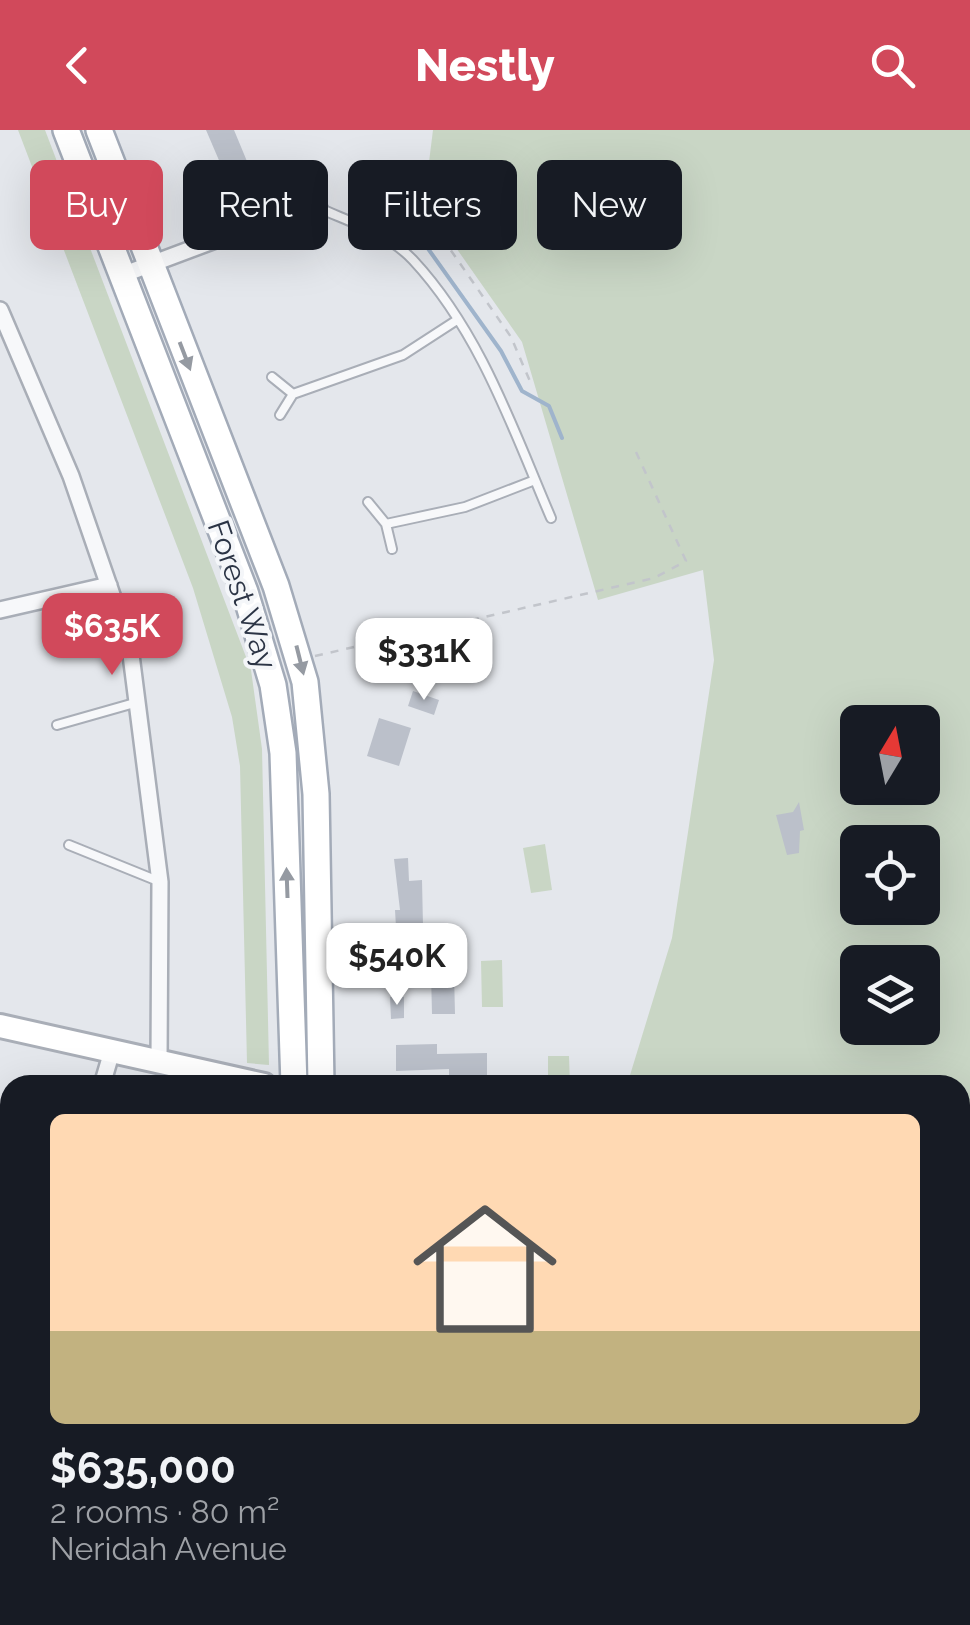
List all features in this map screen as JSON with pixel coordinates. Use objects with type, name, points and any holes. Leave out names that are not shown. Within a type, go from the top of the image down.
[{"type":"main road","name":"Forest Way","points":[[66,130],[251,608],[273,685],[283,752],[294,1075]]},
{"type":"main road","name":"Forest Way","points":[[99,130],[299,657],[314,758],[321,1075]]},
{"type":"street","points":[[122,275],[190,250]]},
{"type":"street","points":[[0,310],[71,476],[130,647],[160,882],[159,1062]]},
{"type":"street","points":[[0,610],[108,584]]},
{"type":"street","points":[[0,1026],[218,1075]]},
{"type":"street","points":[[105,1075],[112,1051]]},
{"type":"lane","points":[[399,250],[412,258],[488,369],[551,518]]},
{"type":"lane","points":[[280,415],[294,394],[404,354],[457,320]]},
{"type":"lane","points":[[272,376],[294,394]]},
{"type":"lane","points":[[386,524],[465,506],[535,480]]},
{"type":"lane","points":[[368,502],[386,524],[392,548]]},
{"type":"lane","points":[[56,725],[138,702]]},
{"type":"lane","points":[[69,845],[160,882]]},
{"type":"path","points":[[451,250],[511,337],[532,386]]},
{"type":"path","points":[[299,657],[332,654],[586,595],[654,578],[686,561],[636,452]]},
{"type":"green space","points":[[18,130],[45,130],[56,160],[30,161]]},
{"type":"green space","points":[[433,130],[970,130],[970,1075],[630,1075],[672,938],[714,660],[703,570],[598,600],[522,342],[458,250],[517,250],[517,160],[429,160]]},
{"type":"green space","points":[[64,250],[91,250],[251,670],[262,749],[269,1065],[247,1063],[240,766],[232,717],[193,588]]},
{"type":"green space","points":[[545,844],[552,890],[531,893],[523,848]]},
{"type":"green space","points":[[502,960],[503,1007],[482,1007],[481,961]]},
{"type":"green space","points":[[548,1056],[569,1056],[570,1075],[548,1075]]},
{"type":"building","points":[[206,130],[234,130],[246,160],[219,160]]},
{"type":"building","points":[[413,691],[439,700],[434,715],[408,706]]},
{"type":"building","points":[[379,718],[411,728],[399,766],[367,756]]},
{"type":"building","points":[[799,802],[804,830],[800,831],[799,853],[787,855],[776,815],[793,812]]},
{"type":"building","points":[[408,858],[409,881],[422,880],[423,926],[396,927],[395,910],[400,910],[394,859]]},
{"type":"building","points":[[431,973],[454,973],[455,1014],[432,1014]]},
{"type":"building","points":[[390,997],[404,997],[404,1018],[391,1019]]},
{"type":"building","points":[[437,1044],[437,1054],[487,1053],[487,1075],[449,1075],[449,1069],[396,1071],[396,1045]]},
{"type":"waterway","points":[[429,250],[501,351],[522,391],[549,406],[562,438]]}]
